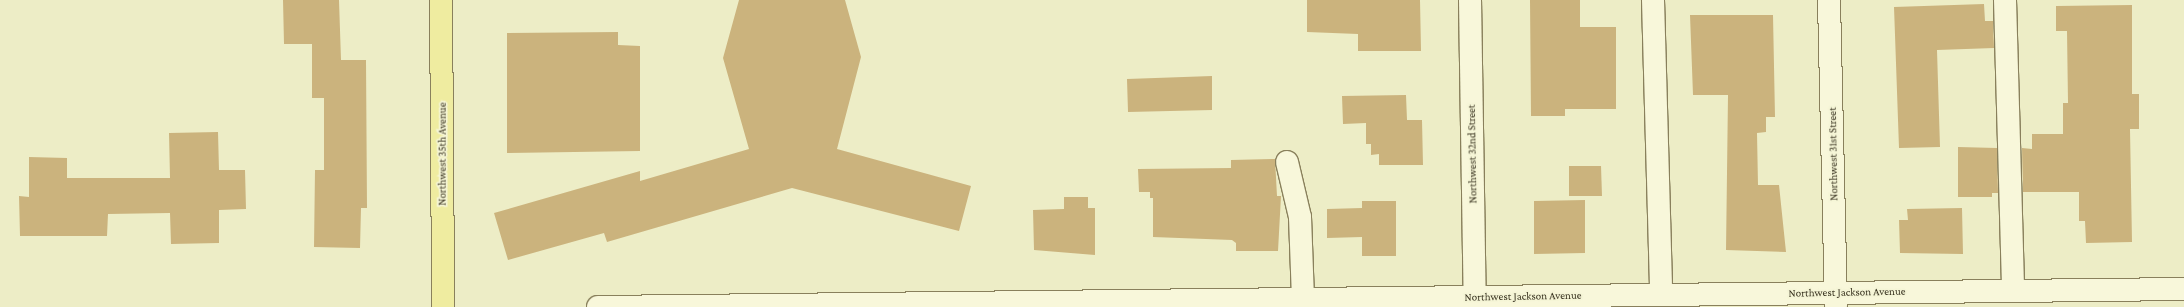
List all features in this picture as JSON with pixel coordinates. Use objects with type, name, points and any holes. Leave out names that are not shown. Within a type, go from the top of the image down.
[{"type":"main road","name":"Northwest 35th Avenue","points":[[441,0],[443,307]]},
{"type":"street","name":"Northwest 32nd Street","points":[[1470,0],[1474,302]]},
{"type":"street","points":[[1653,0],[1661,294]]},
{"type":"street","name":"Northwest 31st Street","points":[[1829,0],[1836,300]]},
{"type":"street","points":[[2004,0],[2013,290]]},
{"type":"street","points":[[1287,162],[1300,217],[1303,298]]},
{"type":"street","name":"Northwest Jackson Avenue","points":[[598,307],[1063,304],[1303,298],[1474,302],[1661,294],[1702,300],[1836,300],[2013,290],[2184,289]]},
{"type":"building","points":[[283,0],[339,0],[341,60],[366,60],[367,208],[361,208],[360,248],[314,247],[315,170],[324,170],[324,98],[312,98],[312,44],[284,44]]},
{"type":"building","points":[[739,0],[845,0],[861,57],[837,149],[971,186],[959,231],[792,188],[607,242],[604,233],[508,260],[494,213],[640,171],[640,181],[749,149],[723,58]]},
{"type":"building","points":[[1307,0],[1420,0],[1421,51],[1358,51],[1358,34],[1307,32]]},
{"type":"building","points":[[1530,0],[1580,0],[1580,27],[1616,27],[1616,109],[1565,109],[1565,116],[1531,116]]},
{"type":"building","points":[[1984,4],[1985,21],[1993,21],[1994,48],[1937,50],[1940,147],[1899,148],[1894,7]]},
{"type":"building","points":[[2132,5],[2132,94],[2139,94],[2139,129],[2130,129],[2132,242],[2086,243],[2085,221],[2079,221],[2079,192],[2023,192],[2022,148],[2032,149],[2032,134],[2063,134],[2063,103],[2068,103],[2067,31],[2056,31],[2056,6]]},
{"type":"building","points":[[1690,15],[1773,15],[1775,117],[1766,117],[1766,132],[1757,133],[1758,185],[1779,185],[1786,252],[1726,250],[1728,95],[1693,95]]},
{"type":"building","points":[[618,32],[618,45],[640,46],[640,151],[507,153],[507,33]]},
{"type":"building","points":[[1212,76],[1212,110],[1128,112],[1127,79]]},
{"type":"building","points":[[1406,95],[1407,120],[1422,120],[1423,165],[1379,165],[1379,154],[1371,155],[1371,144],[1366,144],[1366,123],[1343,124],[1342,96]]},
{"type":"building","points":[[218,132],[219,170],[245,170],[246,209],[219,210],[219,243],[171,244],[170,213],[108,214],[107,236],[20,236],[19,196],[29,197],[29,157],[67,158],[67,178],[170,178],[169,133]]},
{"type":"building","points":[[1958,147],[1997,148],[1998,193],[1992,193],[1992,197],[1958,197]]},
{"type":"building","points":[[1275,159],[1277,196],[1281,196],[1278,251],[1236,251],[1236,243],[1232,240],[1153,237],[1153,198],[1150,198],[1150,192],[1139,192],[1138,169],[1231,168],[1231,160]]},
{"type":"building","points":[[1569,166],[1601,166],[1602,196],[1569,196]]},
{"type":"building","points":[[1064,197],[1088,197],[1088,208],[1095,208],[1095,255],[1034,250],[1033,210],[1064,209]]},
{"type":"building","points":[[1585,200],[1585,253],[1534,254],[1534,201]]},
{"type":"building","points":[[1362,201],[1396,201],[1396,256],[1362,256],[1362,237],[1327,238],[1327,209],[1362,208]]},
{"type":"building","points":[[1962,208],[1963,254],[1900,253],[1899,220],[1908,220],[1907,209]]}]
